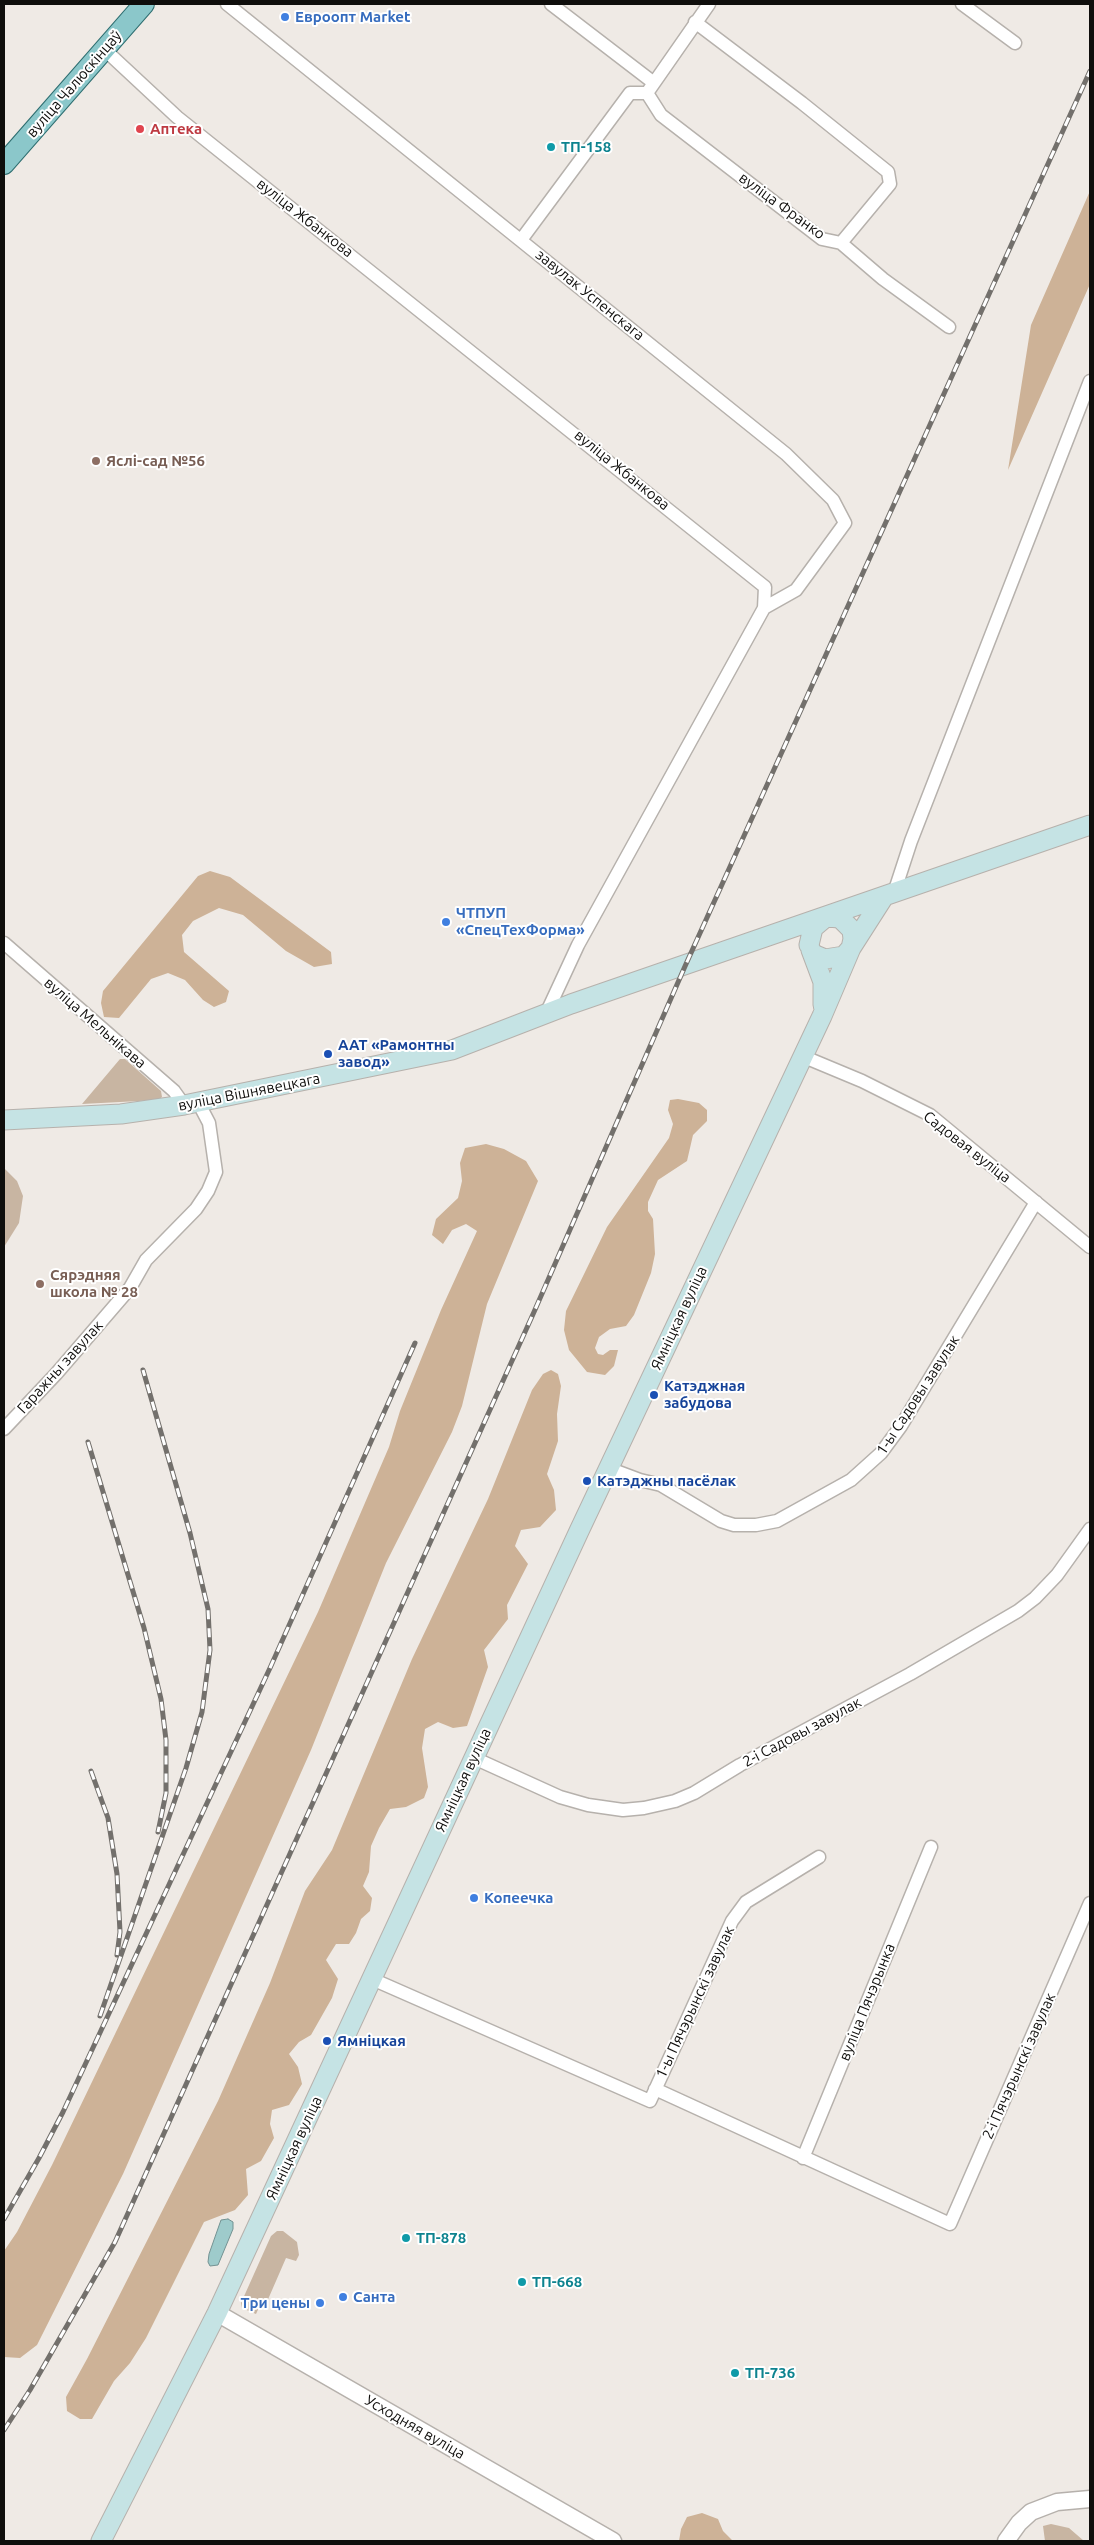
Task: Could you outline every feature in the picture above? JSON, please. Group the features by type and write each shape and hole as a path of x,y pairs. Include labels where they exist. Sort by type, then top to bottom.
{"main road":[{"name":"вуліца Чалюскінцаў","path":"4,164 144,4"},
{"name":"вуліца Вішнявецкага","path":"4,1120 121,1114 191,1104 452,1050 546,1014 1090,825"},
{"name":"Ямніцкая вуліца","path":"101,2541 217,2313 608,1468 822,1016 851,948 888,896"},
{"path":"774,935 794,939 811,950 825,959 835,959 844,956 851,948 853,935 850,926 840,918 826,917 813,928 811,950 824,987 822,1016"}],"street":[{"name":"завулак Успенскага","path":"227,4 786,454 833,500 845,523 796,590 764,608"},
{"name":"вуліца Франко","path":"551,4 650,88 662,115 822,239 841,243 883,279 949,327"},
{"path":"521,240 630,93 650,88 709,4"},
{"path":"962,4 1015,43"},
{"path":"695,22 802,103 888,172 890,184 841,243"},
{"name":"вуліца Жбанкова","path":"104,49 177,117 765,587 764,608"},
{"path":"888,896 1090,381"},
{"path":"546,1014 578,945 764,608"},
{"name":"вуліца Мельнікава","path":"4,943 191,1104"},
{"name":"Садовая вуліца","path":"802,1056 862,1081 930,1115 1090,1247"},
{"name":"Гаражны завулак","path":"4,1429 56,1374 130,1288 146,1260 196,1209 208,1191 216,1172 209,1124 191,1104"},
{"name":"1-ы Садовы завулак","path":"608,1468 640,1480 661,1485 721,1521 734,1525 756,1525 777,1521 845,1484 874,1462 901,1426 1036,1202"},
{"name":"2-і Садовы завулак","path":"474,1758 560,1797 588,1805 633,1809 679,1799 910,1674 1018,1611 1035,1598 1057,1576 1090,1529"},
{"name":"вуліца Пячэрынка","path":"803,2158 931,1847"},
{"name":"1-ы Пячэрынскі завулак","path":"653,2095 732,1921 746,1902 820,1857"},
{"name":"2-і Пячэрынскі завулак","path":"803,2158 950,2224 1089,1906"},
{"path":"372,1979 803,2158"},
{"name":"Усходняя вуліца","path":"217,2313 613,2541"},
{"path":"1006,2541 1019,2523 1032,2512 1057,2502 1090,2499"}],"shaded area":[{"path":"1090,191 1090,284 1008,470 1031,325"},
{"path":"210,871 230,877 331,952 332,964 314,967 286,951 243,915 219,908 193,921 182,935 184,952 229,991 226,1002 214,1007 203,1000 185,980 168,973 151,979 119,1018 104,1017 101,1003 103,991 198,876"},
{"path":"120,1059 125,1059 161,1091 162,1097 158,1100 82,1104"},
{"path":"678,1099 699,1103 707,1110 707,1121 693,1135 687,1161 658,1180 648,1202 648,1211 653,1219 655,1254 651,1273 634,1315 626,1326 610,1329 599,1337 595,1348 598,1354 603,1355 610,1350 618,1350 614,1366 605,1375 587,1372 569,1350 564,1330 566,1311 607,1227 669,1138 673,1124 668,1110 670,1100"},
{"path":"486,1144 504,1149 526,1161 538,1181 487,1304 462,1406 452,1432 386,1563 311,1750 123,2174 37,2345 20,2358 4,2357 4,2251 17,2232 52,2165 318,1612 389,1447 400,1411 441,1310 477,1231 466,1224 452,1230 443,1244 432,1235 436,1219 458,1198 462,1181 460,1163 465,1148"},
{"path":"4,1168 17,1181 23,1196 19,1223 4,1247"},
{"path":"551,1370 558,1374 561,1386 557,1414 558,1441 547,1474 554,1490 556,1510 540,1527 521,1530 515,1546 528,1564 507,1605 508,1619 484,1650 488,1667 467,1726 453,1728 438,1722 425,1729 422,1748 428,1787 424,1798 406,1807 390,1809 371,1846 369,1872 363,1886 372,1898 370,1911 361,1919 356,1933 349,1944 336,1944 326,1960 338,1979 332,1998 311,2035 299,2042 289,2054 298,2067 302,2084 289,2105 272,2110 270,2124 274,2138 261,2161 246,2169 248,2195 235,2210 204,2222 146,2338 130,2363 114,2381 92,2419 80,2419 67,2411 66,2397 218,2101 270,1983 305,1891 332,1850 412,1659 488,1499 532,1390 543,1374"},
{"path":"277,2231 283,2231 297,2242 299,2255 296,2261 286,2258 266,2304 261,2303 256,2314 242,2308 241,2303 271,2236"},
{"path":"702,2513 718,2519 723,2531 733,2541 679,2541 681,2529 687,2517"},
{"path":"1051,2524 1069,2528 1084,2541 1045,2541 1043,2526"}],"water":[{"path":"228,2219 233,2222 233,2229 218,2265 210,2266 208,2262 209,2254 221,2220"}],"railway":[{"path":"4,2430 30,2390 115,2242 534,1312 686,964 1090,71"},
{"path":"4,2219 63,2112 270,1668 415,1343"},
{"path":"100,2016 186,1768 202,1712 210,1650 208,1609 190,1533 143,1370"},
{"path":"88,1442 144,1628 161,1699 166,1740 166,1793 158,1832"},
{"path":"91,1771 108,1818 117,1874 120,1932 117,1955"}],"place":[{"name":"Евроопт Market","path":"285,17"},
{"name":"Аптека","path":"140,129"},
{"name":"ТП-158","path":"551,147"},
{"name":"Яслі-сад №56","path":"96,461"},
{"name":"ЧТПУП «СпецТехФорма»","path":"446,922"},
{"name":"ААТ «Рамонтны завод»","path":"328,1054"},
{"name":"Сярэдняя школа № 28","path":"40,1284"},
{"name":"Катэджная забудова","path":"654,1395"},
{"name":"Катэджны пасёлак","path":"587,1481"},
{"name":"Копеечка","path":"474,1898"},
{"name":"Ямніцкая","path":"327,2041"},
{"name":"ТП-878","path":"406,2238"},
{"name":"ТП-668","path":"522,2282"},
{"name":"Санта","path":"343,2297"},
{"name":"Три цены","path":"320,2303"},
{"name":"ТП-736","path":"735,2373"}]}
